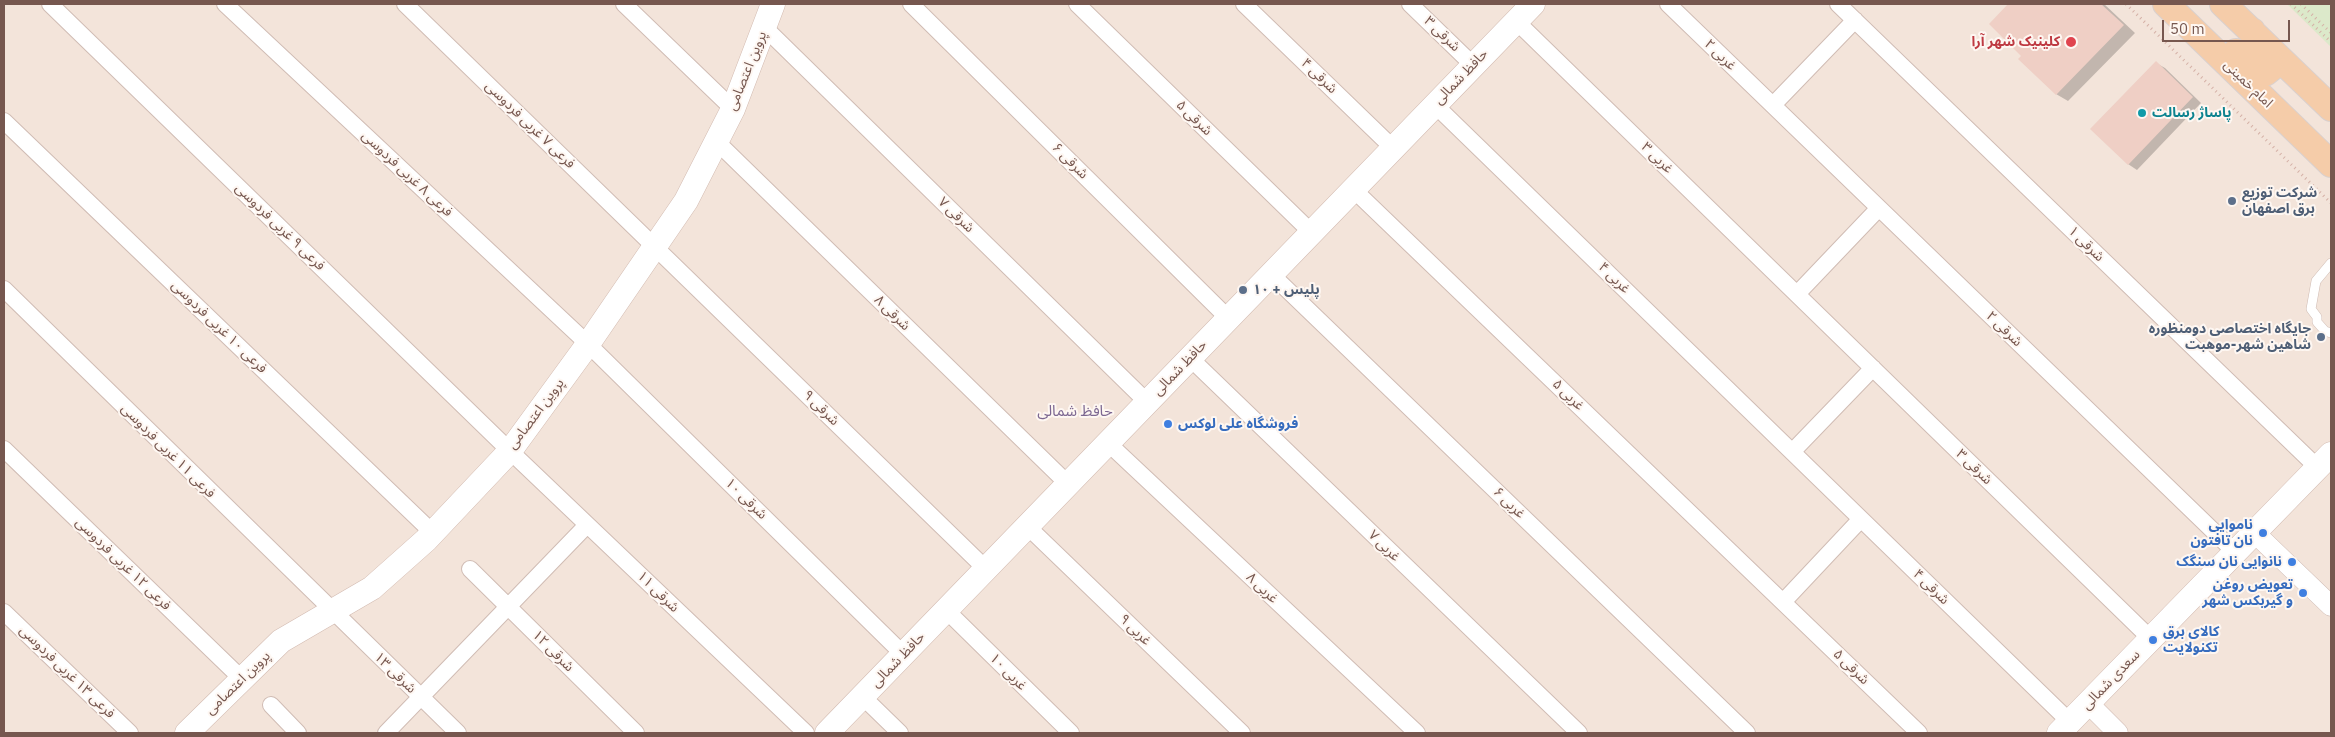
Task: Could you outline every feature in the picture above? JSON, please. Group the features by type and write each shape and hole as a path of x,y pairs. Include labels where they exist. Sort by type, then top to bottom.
{"main road":[{"name":"پروین اعتصامی","path":"187,733 281,641 372,588 433,533 510,451 588,344 686,202 732,109 773,4"},
{"name":"حافظ شمالی","path":"827,733 1533,4"},
{"path":"2166,4 2203,20 2257,72 2265,73 2275,65 2274,59 2255,40 2252,32"},
{"name":"امام خمینی","path":"2166,4 2331,164"},
{"path":"2224,4 2331,108"},
{"path":"2292,126 2288,113 2270,94 2268,88 2278,80 2287,80 2331,125"},
{"name":"سعدی شمالی","path":"2064,728 2324,461"}],"street":[{"name":"فرعی ۹ غربی فردوسی","path":"50,4 510,451"},
{"name":"فرعی ۸ غربی فردوسی","path":"225,4 588,344"},
{"name":"فرعی ۷ غربی فردوسی","path":"404,4 656,247"},
{"path":"624,4 732,109"},
{"name":"۶ شرقی","path":"911,4 1228,318"},
{"name":"۵ شرقی","path":"1077,4 1312,232"},
{"name":"۴ شرقی","path":"1244,4 1393,148"},
{"name":"۳ شرقی","path":"1410,4 1473,65"},
{"name":"۲ غربی","path":"1668,4 1773,105"},
{"name":"۱ شرقی","path":"1838,4 2324,461"},
{"path":"1773,105 1855,20"},
{"name":"۳ غربی","path":"1516,21 1797,294"},
{"name":"۷ شرقی","path":"764,27 1147,402"},
{"name":"۴ غربی","path":"1435,105 1792,452"},
{"name":"۲ شرقی","path":"1773,105 2235,552"},
{"name":"فرعی ۱۰ غربی فردوسی","path":"4,121 433,533"},
{"name":"۸ شرقی","path":"716,141 1068,484"},
{"name":"۵ غربی","path":"1353,189 1782,602"},
{"path":"1797,294 1879,208"},
{"name":"شرقی ۹","path":"656,247 986,569"},
{"name":"۶ غربی","path":"1271,274 1747,733"},
{"name":"فرعی ۱۱ غربی فردوسی","path":"4,289 331,612"},
{"name":"۳ شرقی","path":"1797,294 2151,639"},
{"name":"شرقی ۱۰","path":"588,344 904,654"},
{"name":"۷ غربی","path":"1190,358 1579,733"},
{"path":"1792,452 1873,368"},
{"name":"۸ غربی","path":"1108,443 1417,733"},
{"name":"فرعی ۱۲ غربی فردوسی","path":"4,449 242,679"},
{"name":"۱۱ شرقی","path":"510,451 806,733"},
{"name":"۴ شرقی","path":"1792,452 1861,519 2064,728"},
{"path":"1782,602 1861,519"},
{"path":"386,733 509,608 587,525"},
{"name":"۹ غربی","path":"1027,526 1242,733"},
{"path":"2255,532 2331,606"},
{"name":"۱۲ شرقی","path":"470,569 636,733"},
{"name":"۵ شرقی","path":"1782,602 1919,733"},
{"name":"۱۰ غربی","path":"946,610 1071,733"},
{"name":"فرعی ۱۳ غربی فردوسی","path":"4,612 130,733"},
{"name":"۱۳ شرقی","path":"331,612 458,733"},
{"path":"863,697 900,733"},
{"path":"2088,703 2118,733"},
{"path":"270,705 298,733"}],"lane":[{"path":"2331,263 2316,281 2311,309 2317,317 2317,322 2325,331 2331,333"}],"path":[{"path":"2126,4 2331,203"},
{"path":"2291,4 2331,42"},
{"path":"2301,4 2331,33"}],"shaded area":[{"path":"4,4 2331,4 2331,733 4,733"}],"green space":[{"path":"2287,4 2331,4 2331,47"}],"building":[{"name":"کلینیک شهر آرا","path":"2008,4 2101,4 2124,25 2056,95 2018,59 2021,56 1989,24"},
{"name":"پاساژ رسالت","path":"2156,61 2193,97 2128,165 2090,129"}],"place":[{"name":"کلینیک شهر آرا","path":"2071,42"},
{"name":"پاساژ رسالت","path":"2142,113"},
{"name":"شرکت توزیع برق اصفهان","path":"2232,201"},
{"name":"پلیس + ۱۰","path":"1243,290"},
{"name":"جایگاه اختصاصی دومنظوره شاهین شهر-موهبت","path":"2321,337"},
{"name":"فروشگاه علی لوکس","path":"1168,424"},
{"name":"ناموایی نان تافتون","path":"2263,533"},
{"name":"نانوایی نان سنگک","path":"2292,562"},
{"name":"تعویض روغن و گیربکس شهر","path":"2303,593"},
{"name":"کالای برق تکنولایت","path":"2153,640"}],"district":[{"name":"حافظ شمالی","path":"1075,412"}]}
